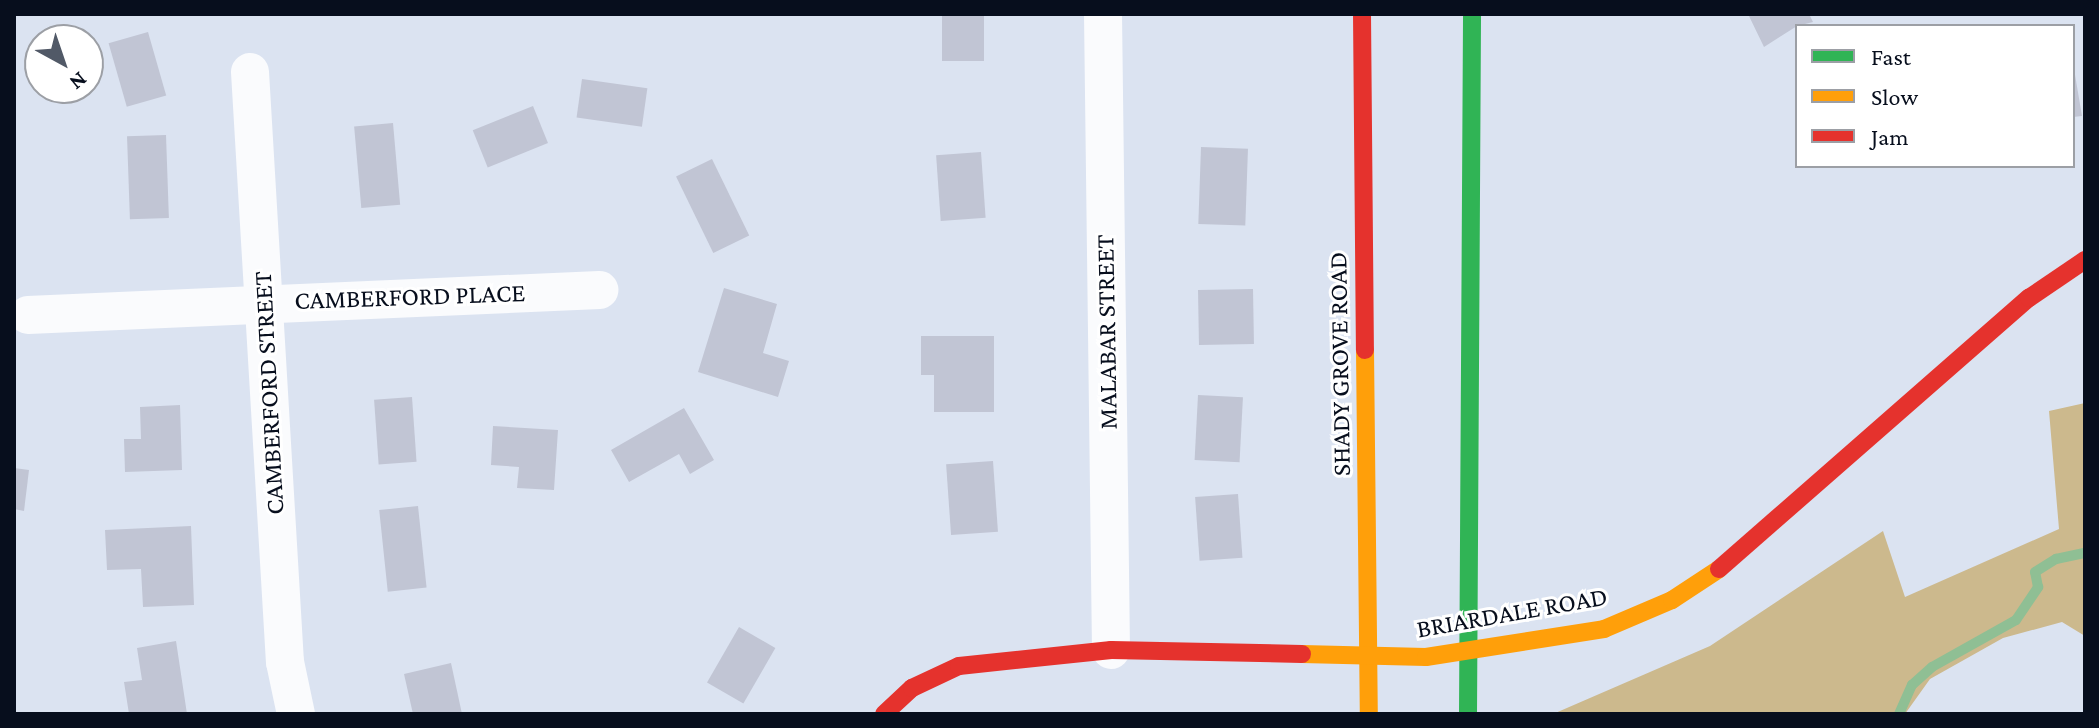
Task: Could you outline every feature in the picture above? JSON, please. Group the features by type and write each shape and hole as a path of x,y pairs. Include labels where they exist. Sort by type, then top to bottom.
{"main road":[{"name":"SHADY GROVE ROAD","path":"1362,14 1369,714"},
{"path":"1468,714 1472,14"},
{"name":"BRIARDALE ROAD","path":"884,714 912,688 959,666 1111,650 1370,655 1467,652 1604,629 1672,600 1734,559 2029,298 2085,260"}],"street":[{"name":"MALABAR STREET","path":"1103,14 1111,650"},
{"name":"CAMBERFORD STREET","path":"250,72 285,662 296,714"},
{"name":"CAMBERFORD PLACE","path":"28,315 599,290"}],"shaded area":[{"path":"2085,403 2085,636 2062,622 2003,638 1930,679 1905,714 1553,714 1710,646 1883,531 1905,597 2059,529 2049,411"}],"building":[{"path":"942,14 984,14 984,61 942,61"},
{"path":"1748,14 1809,14 1813,22 1795,24 1795,27 1764,47"},
{"path":"148,32 166,95 127,107 109,43"},
{"path":"2075,75 2082,116 2075,117"},
{"path":"582,79 647,88 642,127 577,118"},
{"path":"533,106 548,143 488,167 473,130"},
{"path":"393,123 400,205 361,208 354,126"},
{"path":"166,135 169,218 130,219 127,136"},
{"path":"1201,147 1248,149 1245,226 1198,224"},
{"path":"981,152 986,218 941,221 936,155"},
{"path":"712,159 749,235 713,253 676,177"},
{"path":"724,288 777,304 763,353 789,361 778,397 698,372"},
{"path":"1253,289 1254,344 1199,345 1198,290"},
{"path":"921,336 994,336 994,412 934,412 934,375 921,375"},
{"path":"1198,395 1243,397 1240,462 1195,460"},
{"path":"412,397 417,462 379,464 374,400"},
{"path":"180,405 182,470 125,472 124,439 141,439 140,407"},
{"path":"684,408 714,460 690,474 679,454 629,482 611,450"},
{"path":"493,426 558,430 554,490 517,488 519,467 491,465"},
{"path":"993,461 998,532 951,535 946,464"},
{"path":"14,468 29,470 24,511 14,509"},
{"path":"1238,494 1242,558 1200,561 1195,497"},
{"path":"418,506 427,588 388,592 379,510"},
{"path":"191,526 194,605 143,607 141,569 107,570 105,530"},
{"path":"739,627 775,648 743,703 707,682"},
{"path":"176,641 187,714 129,714 124,682 142,680 137,648"},
{"path":"451,663 462,714 413,714 404,674"}],"waterway":[{"path":"1899,714 1912,685 1932,667 2016,620 2038,587 2035,572 2056,559 2085,553"}],"traffic: fast":[{"path":"1468,714 1472,14"}],"traffic: slow":[{"path":"1365,350 1369,714"},
{"path":"1302,654 1426,657 1604,629 1672,600 1719,569"}],"traffic: jam":[{"path":"1362,14 1365,350"},
{"path":"1719,569 2029,298 2085,260"},
{"path":"884,714 912,688 959,666 1111,650 1302,654"}]}
